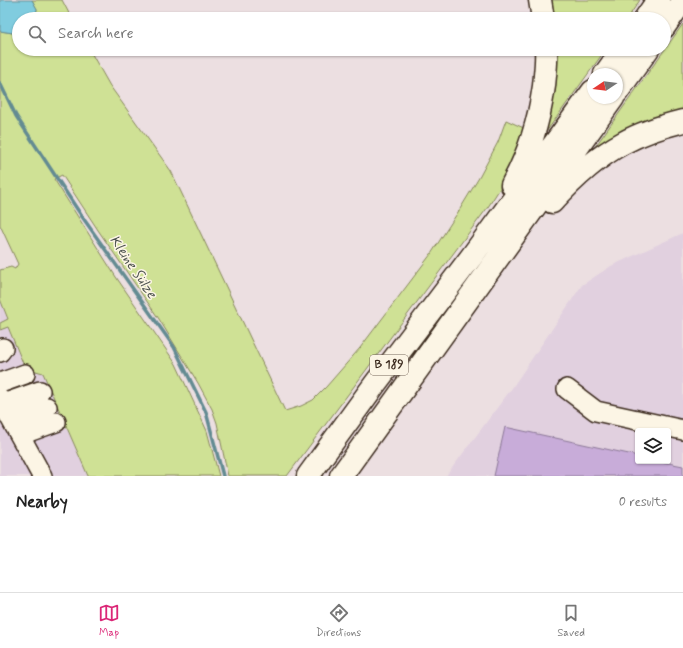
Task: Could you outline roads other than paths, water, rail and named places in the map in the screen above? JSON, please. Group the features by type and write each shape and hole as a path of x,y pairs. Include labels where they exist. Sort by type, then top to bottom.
{"highway":[{"path":"540,0 542,12"},
{"path":"649,12 658,0"},
{"path":"671,17 683,0"},
{"path":"472,256 516,177 528,149 538,118 546,56"},
{"path":"609,68 618,56"},
{"path":"623,84 643,56"},
{"name":"B 189","path":"308,476 587,99"},
{"name":"B 189","path":"341,476 609,104"},
{"path":"497,259 567,185 600,158 623,143 636,137 683,121"}],"lane":[{"path":"0,383 25,374"},
{"path":"567,389 596,411 683,430"},
{"path":"2,402 47,407 16,428"},
{"path":"2,402 42,476"}],"water":[{"path":"0,0 32,0 37,9 36,12 12,12 12,33 0,31"}],"waterway":[{"name":"Kleine Sülze","path":"0,83 16,116 83,218 174,347 206,412 223,476"}]}
